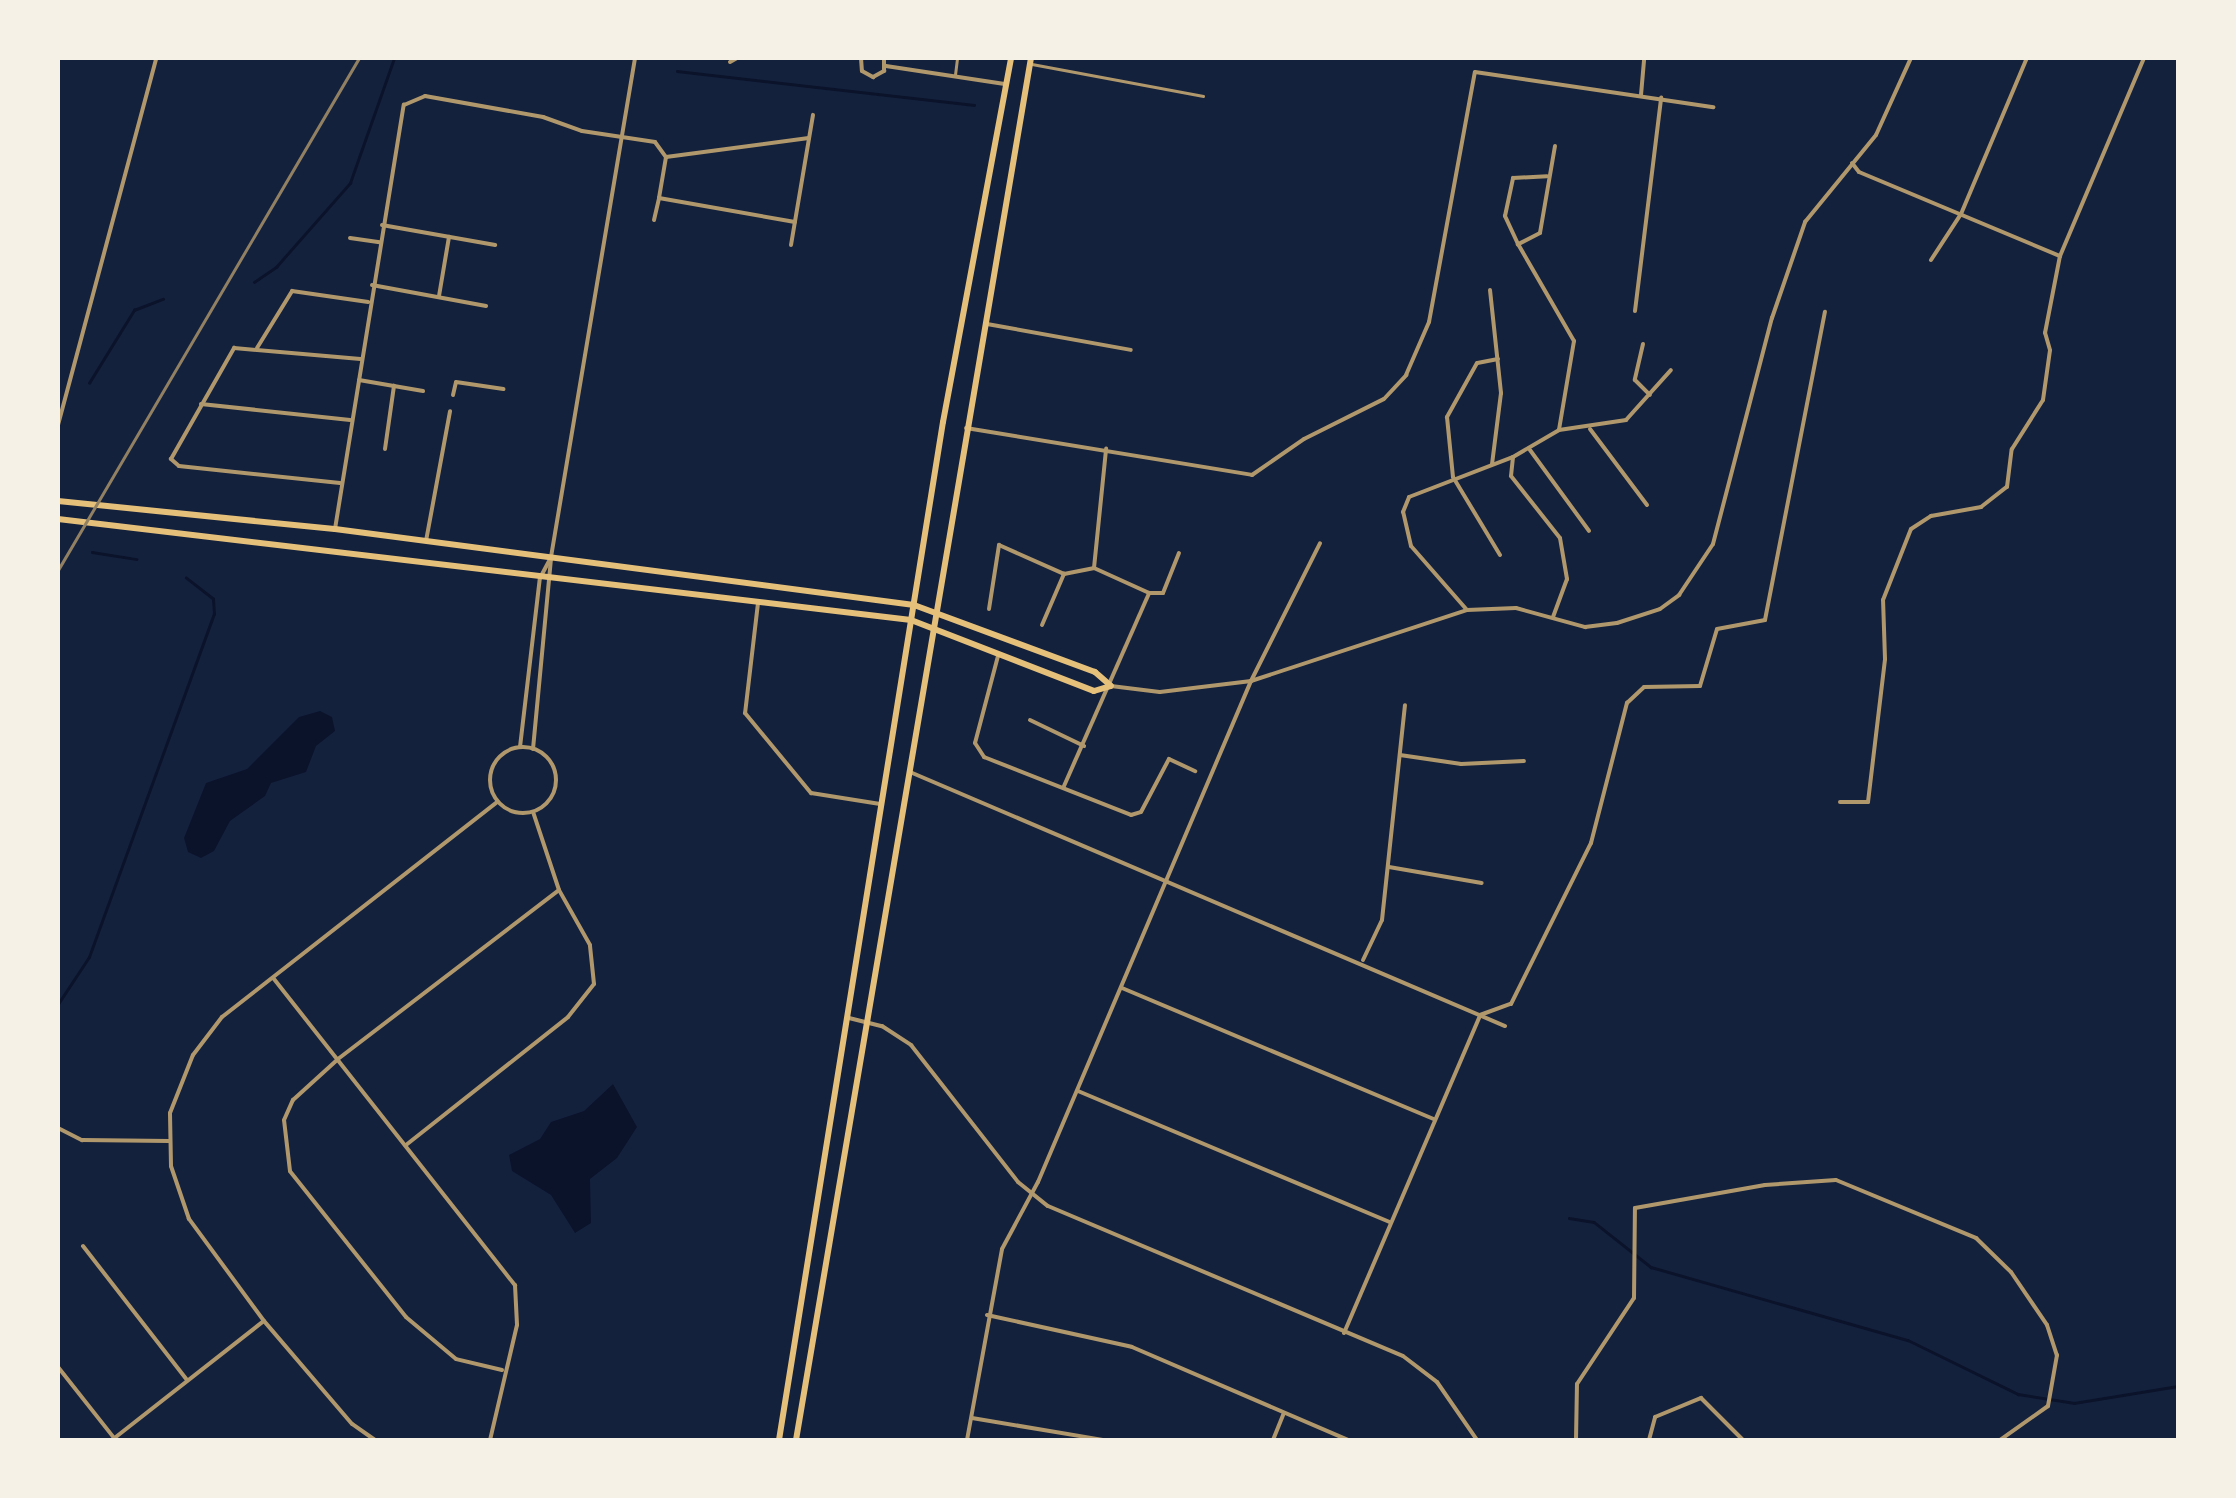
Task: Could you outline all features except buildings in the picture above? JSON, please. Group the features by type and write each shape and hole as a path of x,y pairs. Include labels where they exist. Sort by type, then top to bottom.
{"main road":[{"path":"779,1440 844,1017 1011,58"},
{"path":"796,1440 864,1021 940,611 966,428 1031,61"},
{"path":"58,501 335,529 914,605 940,611 1095,672 1112,686"},
{"path":"58,519 911,620 1094,692 1112,686"}],"street":[{"path":"58,425 156,58"},
{"path":"533,749 553,579 551,557 635,58"},
{"path":"730,62 737,58"},
{"path":"861,58 868,76 886,66 1006,84"},
{"path":"884,58 886,66"},
{"path":"1641,95 1644,58"},
{"path":"1112,686 1160,692 1251,681 1467,610 1516,608 1586,627 1639,619 1679,595 1709,556 1793,250 1815,206 1885,120 1911,58"},
{"path":"1931,260 1960,214 2027,58"},
{"path":"1840,802 1868,802 1885,659 1883,600 1910,530 1931,516 1998,500 2007,486 2012,449 2043,400 2050,350 2044,333 2060,256 2144,58"},
{"path":"966,428 1106,447 1252,475 1304,439 1384,399 1406,375 1429,322 1475,72 1713,107"},
{"path":"335,529 397,118 418,97 655,142 666,157 654,220"},
{"path":"1635,311 1661,98"},
{"path":"791,245 813,115"},
{"path":"666,157 809,138"},
{"path":"1518,244 1540,233 1547,176 1556,146"},
{"path":"1852,162 1860,172 2060,256"},
{"path":"1547,176 1513,178 1505,216 1574,341 1559,430"},
{"path":"659,198 795,222"},
{"path":"382,224 495,245"},
{"path":"438,298 448,237"},
{"path":"350,238 380,242"},
{"path":"372,285 486,306"},
{"path":"1490,290 1501,394 1492,464"},
{"path":"257,348 292,291 368,302"},
{"path":"1344,1333 1480,1015 1510,1004 1591,843 1626,703 1644,687 1700,686 1717,629 1764,620 1825,312"},
{"path":"987,324 1131,350"},
{"path":"1643,344 1635,380 1650,395"},
{"path":"342,484 172,462 231,350 257,348 361,359"},
{"path":"1498,358 1477,363 1447,417 1453,476 1500,555"},
{"path":"1467,610 1404,532 1409,497 1453,476 1530,449 1559,430 1590,429 1626,420 1671,370"},
{"path":"358,380 422,391"},
{"path":"453,395 456,382 502,389"},
{"path":"384,448 394,386"},
{"path":"201,404 352,420"},
{"path":"426,541 450,411"},
{"path":"1590,429 1647,505"},
{"path":"1094,568 1106,447"},
{"path":"1530,449 1590,530"},
{"path":"1512,457 1511,476 1560,538 1567,580 1553,618"},
{"path":"968,1440 1002,1249 1078,1091 1251,681 1320,543"},
{"path":"989,609 999,545 1064,574 1094,568 1149,593 1163,593 1179,553"},
{"path":"520,748 540,578 551,557"},
{"path":"1042,625 1064,574"},
{"path":"1064,786 1112,686 1149,593"},
{"path":"758,603 746,713 810,793 880,804"},
{"path":"998,656 976,750 1131,815 1141,812 1168,759 1195,771"},
{"path":"1362,961 1382,920 1406,705"},
{"path":"1030,720 1084,746"},
{"path":"520,748 533,749 549,760 556,779 549,800 533,812 513,812 497,802 492,768 500,756 520,748"},
{"path":"1400,756 1462,764 1524,761"},
{"path":"910,772 1362,961 1505,1026"},
{"path":"374,1440 352,1424 264,1321 189,1218 169,1141 177,1088 204,1039 274,978 497,802"},
{"path":"406,1145 587,999 596,966 560,890 533,812"},
{"path":"1389,867 1482,883"},
{"path":"502,1370 456,1359 428,1342 290,1171 284,1120 293,1100 338,1059 560,890"},
{"path":"274,978 515,1285 517,1324 502,1370 490,1440"},
{"path":"1122,988 1434,1119"},
{"path":"844,1017 864,1021 911,1044 1032,1192 1072,1218 1403,1356 1437,1382 1478,1440"},
{"path":"1078,1091 1390,1222"},
{"path":"58,1128 82,1140 169,1141"},
{"path":"1576,1440 1577,1384 1634,1298 1635,1208 1765,1184 1836,1180 1976,1238 2011,1272 2047,1325 2057,1355 2048,1406 2000,1440"},
{"path":"83,1246 187,1380"},
{"path":"988,1314 1132,1347 1348,1440"},
{"path":"58,1367 113,1439 264,1321"},
{"path":"1649,1440 1655,1417 1701,1398 1742,1440"},
{"path":"1273,1440 1284,1414"},
{"path":"972,1418 1104,1440"},
{"path":"1071,1440 1072,1433"}],"lane":[{"path":"954,76 957,58"},
{"path":"1031,61 1203,96"},
{"path":"1195,771 1209,777"}],"water":[{"path":"320,711 332,717 335,731 316,746 306,772 271,783 265,796 230,821 214,851 201,858 188,852 184,838 206,783 247,769 299,717"},
{"path":"613,1084 637,1127 617,1158 590,1179 591,1223 575,1233 551,1195 512,1171 509,1155 540,1139 551,1122 584,1111"}],"waterway":[{"path":"254,282 276,267 350,183 394,58"},
{"path":"677,71 974,105"},
{"path":"89,383 134,310 163,299"},
{"path":"92,552 136,559"},
{"path":"58,1004 89,957 214,614 213,599 186,578"},
{"path":"1569,1218 1594,1222 1651,1267 1908,1340 2018,1394 2074,1403 2178,1386"}],"railway":[{"path":"58,570 359,58"}]}
